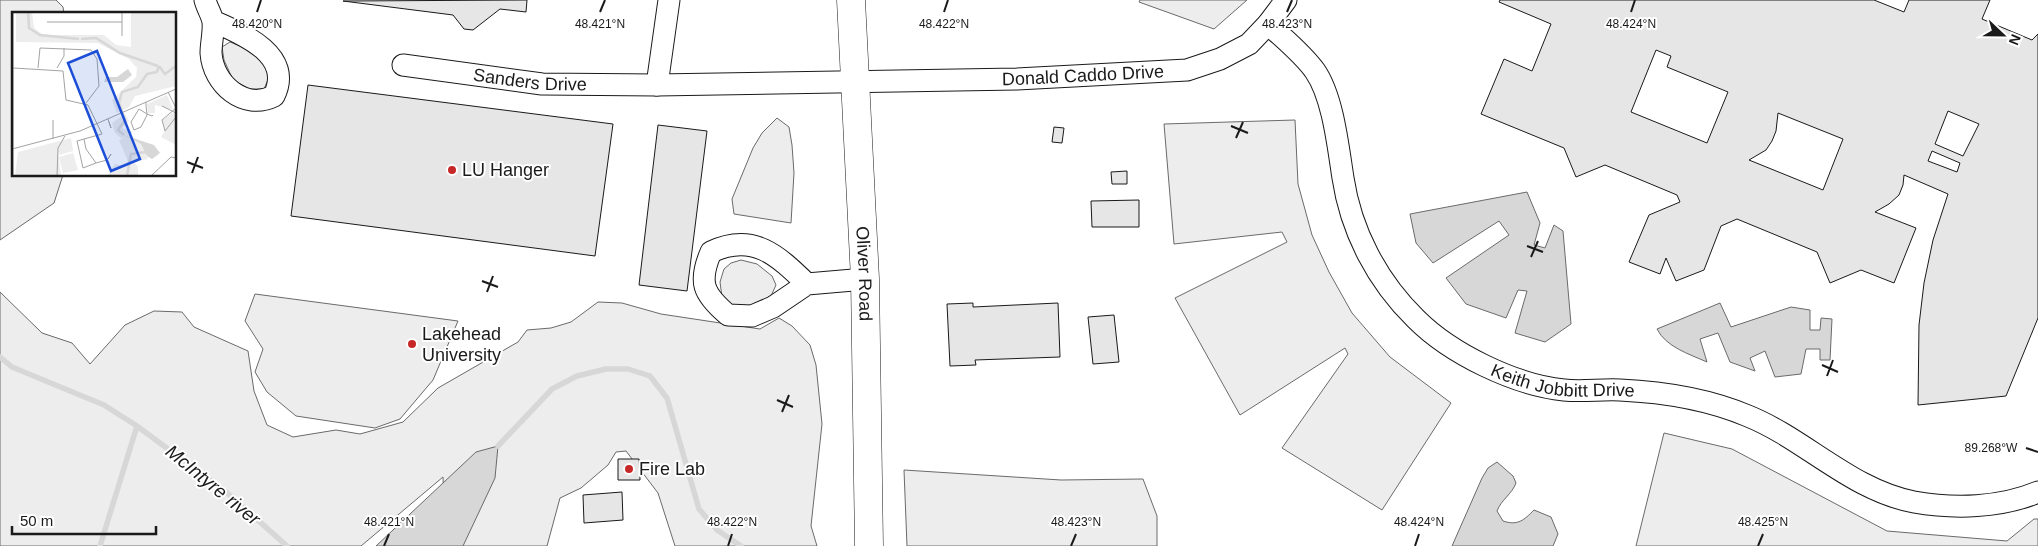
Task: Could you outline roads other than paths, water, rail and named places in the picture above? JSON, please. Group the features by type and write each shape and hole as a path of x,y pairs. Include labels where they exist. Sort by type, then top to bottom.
{"main road":[{"name":"Oliver Road","path":"851,0 865,279 869,546"}],"street":[{"path":"205,0 213,21"},
{"path":"657,84 669,0"},
{"name":"Donald Caddo Drive","path":"854,81 1017,79 1188,70 1220,59 1249,44 1268,24 1286,0"},
{"name":"Keith Jobbitt Drive","path":"1268,24 1316,72 1332,112 1348,203 1366,251 1382,279 1416,319 1450,347 1484,364 1528,382 1564,390 1620,390 1665,393 1708,402 1749,416 1843,472 1879,490 1915,502 1960,505 1997,504 2038,492"},
{"name":"Sanders Drive","path":"403,65 542,84 807,84 854,81"},
{"path":"807,284 785,263 765,250 746,244 726,245 711,252 703,270 704,289 728,315 752,316 773,307 807,284 865,279"}],"waterway":[{"name":"McIntyre river","path":"0,357 12,367 104,405 137,426 100,546"},
{"name":"McIntyre river","path":"498,446 552,389 577,376 606,369 628,369 650,376 667,398 699,509 717,530 741,546"},
{"name":"McIntyre river","path":"137,426 226,492 287,546"}],"place":[{"name":"LU Hanger","path":"452,170"},
{"name":"Lakehead University","path":"412,344"},
{"name":"Fire Lab","path":"629,469"}]}
